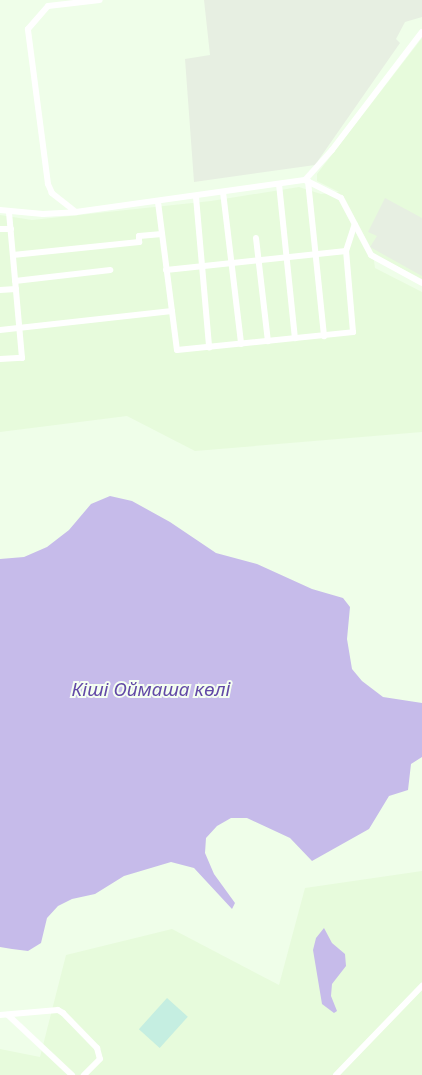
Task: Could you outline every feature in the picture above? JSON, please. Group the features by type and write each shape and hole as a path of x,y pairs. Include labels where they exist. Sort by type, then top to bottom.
{"street":[{"path":"76,212 52,192 48,184 28,29 48,6 100,0"},
{"path":"306,181 316,171 422,32"},
{"path":"306,181 324,336"},
{"path":"0,210 9,212 76,212 306,181 341,198 371,255 422,283"},
{"path":"279,184 295,338"},
{"path":"223,192 241,344"},
{"path":"196,197 209,347"},
{"path":"158,202 176,350 352,332 346,251 355,224"},
{"path":"0,359 22,358 9,212"},
{"path":"0,229 10,230"},
{"path":"13,255 139,242 139,236 162,234"},
{"path":"256,238 268,341"},
{"path":"166,270 346,251"},
{"path":"15,281 110,270"},
{"path":"0,290 16,289"},
{"path":"0,330 172,311"},
{"path":"336,1075 422,986"},
{"path":"0,1015 58,1010 97,1048 100,1059 84,1075"},
{"path":"8,1015 72,1075"}],"shaded area":[{"path":"204,0 422,0 422,17 405,22 396,39 400,43 315,165 194,182 185,59 210,55"},
{"path":"422,38 422,279 373,254 375,268 422,292 422,432 195,451 127,416 0,432 0,215 32,220 211,201 299,187 321,194 339,192 317,181 317,174"},
{"path":"385,198 422,218 422,276 370,247 377,236 368,232"},
{"path":"422,871 422,1075 0,1075 0,1049 40,1057 66,955 172,929 279,985 305,888"},
{"path":"167,998 188,1017 160,1048 139,1029"}],"water":[{"name":"Кіші Оймаша көлi","path":"110,496 132,501 170,522 216,553 257,564 312,589 343,598 350,607 347,639 352,669 362,681 383,697 422,703 422,757 411,764 408,790 389,796 369,829 312,861 290,838 247,818 231,818 217,826 206,838 205,853 214,874 235,903 232,909 194,868 171,862 124,876 95,894 72,899 58,906 47,918 41,943 28,951 0,947 0,559 24,557 47,547 69,530 91,504"},
{"path":"324,928 332,943 345,954 346,966 332,984 331,996 337,1011 334,1013 322,1004 313,950 316,938"}]}
